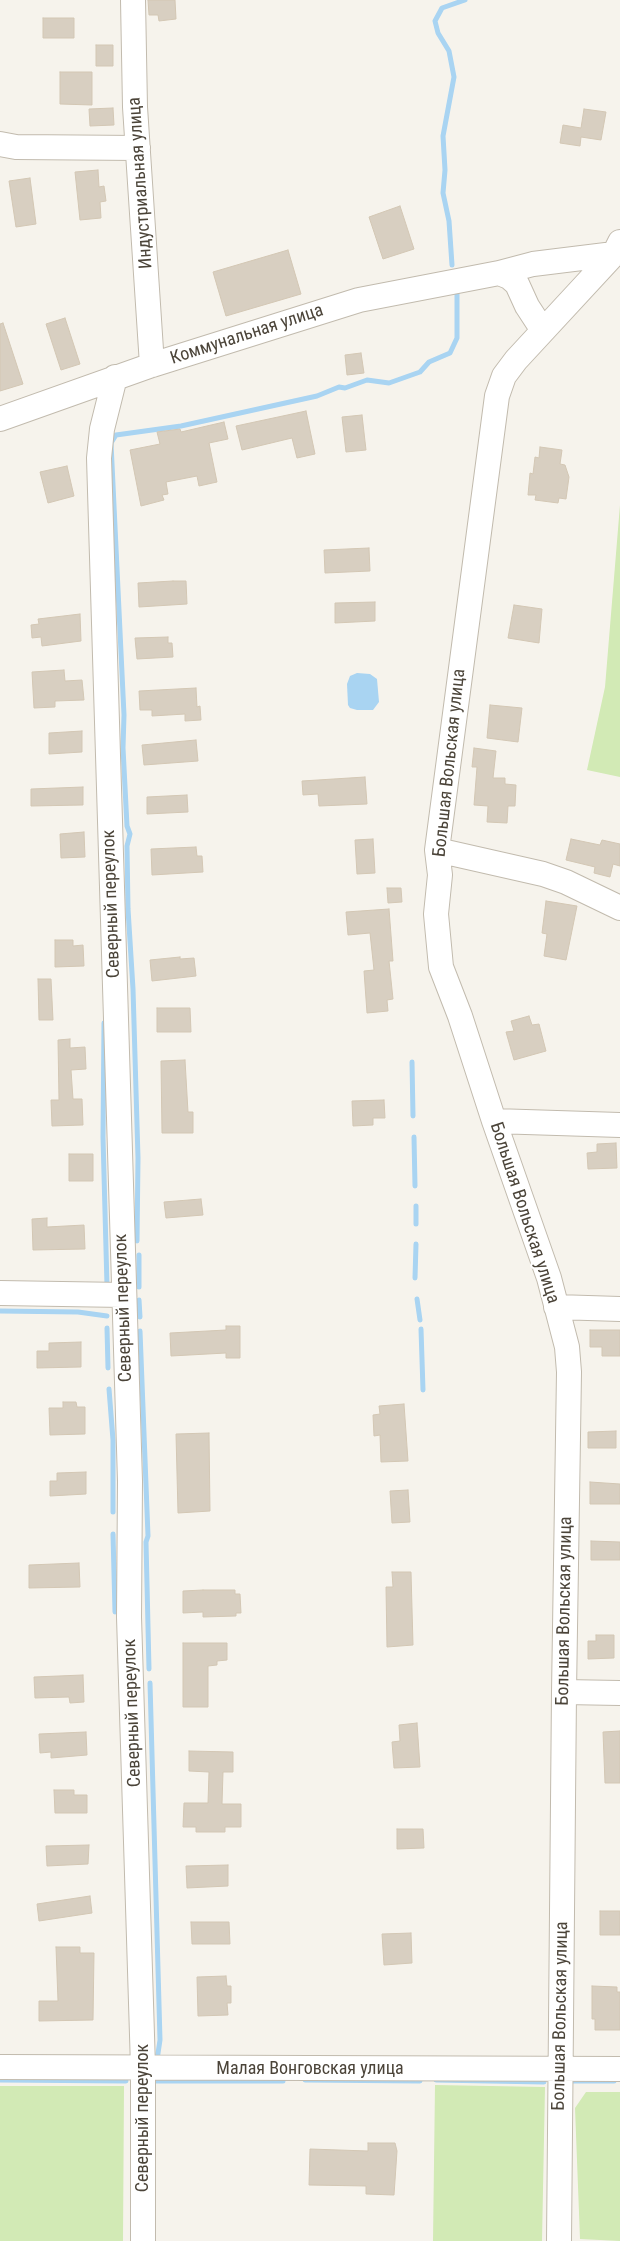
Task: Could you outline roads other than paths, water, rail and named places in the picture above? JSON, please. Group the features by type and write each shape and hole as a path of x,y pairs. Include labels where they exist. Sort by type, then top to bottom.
{"street":[{"name":"Индустриальная улица","path":"133,0 138,148 152,365"},
{"path":"0,144 16,148 138,148"},
{"name":"Коммунальная улица","path":"0,419 115,377 359,300 617,248"},
{"name":"Большая Вольская улица","path":"559,2241 569,1372 567,1347 549,1278 494,1121 460,1016 441,967 436,914 440,875 437,850 497,396 504,376 542,329 617,248"},
{"path":"499,273 510,277 517,284 526,306 542,329"},
{"name":"Северный переулок","path":"115,377 102,429 99,458 130,1481 129,1617 143,2067 143,2241"},
{"path":"437,850 543,874 566,882 620,908"},
{"path":"494,1121 620,1125"},
{"path":"0,1293 124,1295"},
{"path":"556,1307 620,1309"},
{"path":"564,1692 620,1693"},
{"name":"Малая Вонговская улица","path":"0,2067 620,2070"}],"water":[{"path":"357,673 370,674 377,679 379,702 373,710 357,710 350,708 348,705 347,684 350,676"}],"waterway":[{"path":"452,265 449,221 443,193 445,170 443,136 454,77 449,51 438,33 435,21 442,8 465,0"},
{"path":"137,1241 138,1158 133,989 128,909 127,846 130,834 127,826 123,748 124,715 111,443 116,435 181,426 317,396 339,387 345,388 367,380 389,383 420,372 429,362 450,353 457,338 457,293"},
{"path":"104,1023 103,1137 107,1286"},
{"path":"412,1062 413,1116"},
{"path":"414,1137 415,1186"},
{"path":"416,1206 416,1224"},
{"path":"415,1278 416,1244"},
{"path":"139,1255 139,1287"},
{"path":"417,1299 420,1320"},
{"path":"139,1300 140,1317"},
{"path":"0,1311 78,1312 107,1316"},
{"path":"107,1328 108,1368"},
{"path":"421,1329 423,1390"},
{"path":"140,1331 148,1536 146,1542 149,1669"},
{"path":"109,1389 113,1440 113,1512"},
{"path":"113,1534 115,1612"},
{"path":"150,1683 160,2040 157,2060"},
{"path":"0,2080 126,2081"},
{"path":"305,2080 420,2081"},
{"path":"436,2080 544,2082"},
{"path":"155,2081 283,2081"},
{"path":"568,2081 614,2081"}]}
